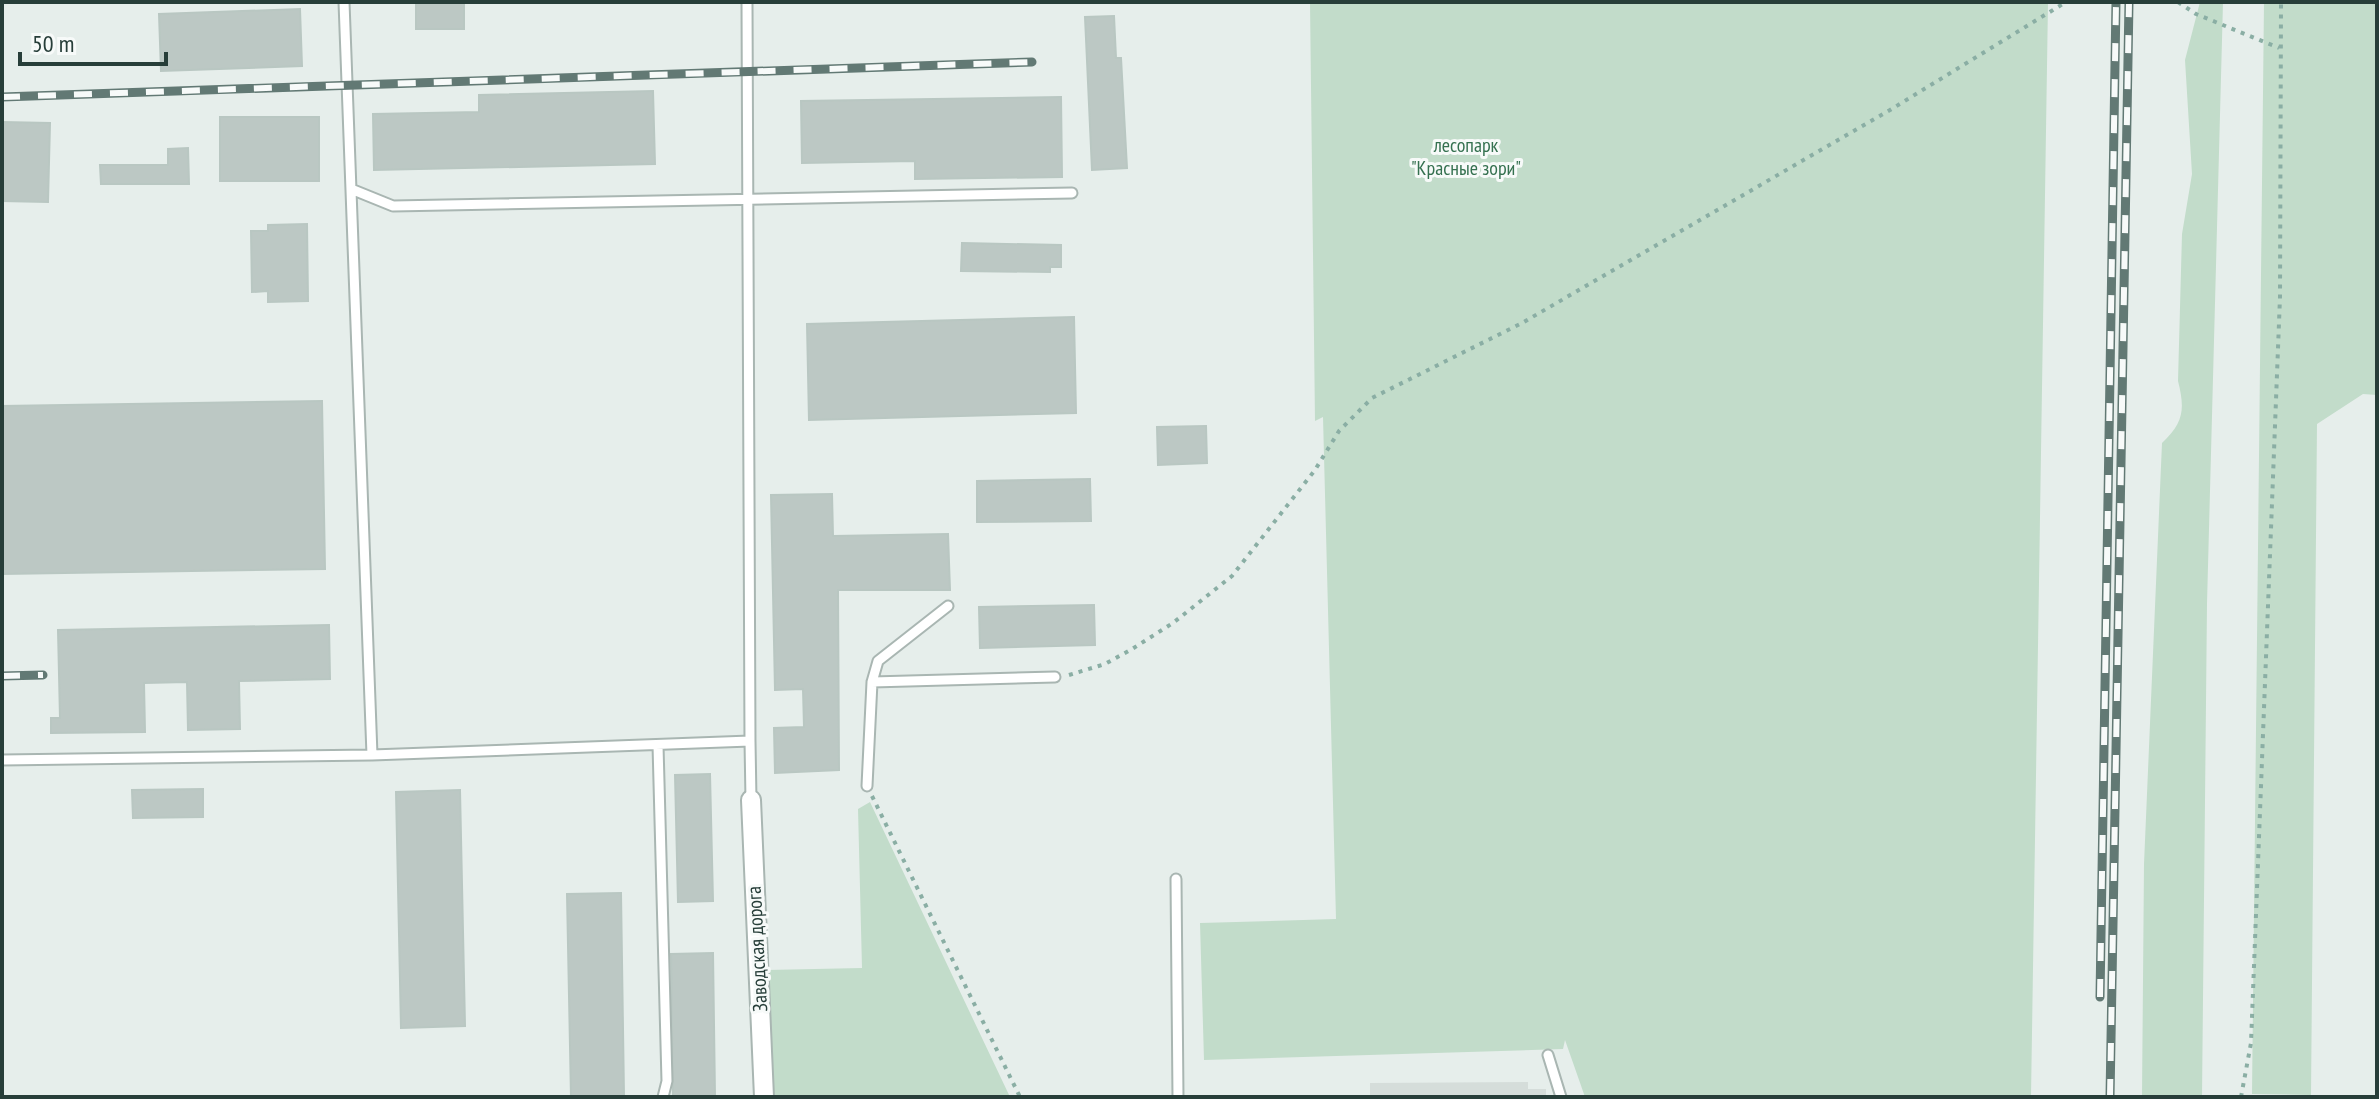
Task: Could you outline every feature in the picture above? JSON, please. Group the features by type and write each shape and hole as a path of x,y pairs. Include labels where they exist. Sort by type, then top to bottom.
{"street":[{"name":"Заводская дорога","path":"751,800 764,1097"}],"lane":[{"path":"344,2 372,755"},
{"path":"747,2 751,800"},
{"path":"351,189 393,206 1072,193"},
{"path":"867,786 872,682 878,661 948,606"},
{"path":"872,682 1055,677"},
{"path":"2,760 372,755 750,741"},
{"path":"658,745 667,1081 663,1097"},
{"path":"1176,879 1178,1097"},
{"path":"1548,1055 1561,1097"}],"path":[{"path":"1055,677 1085,671 1132,649 1173,623 1232,576 1315,470 1339,431 1372,398 1522,323 1890,110 2066,2"},
{"path":"2178,2 2196,14 2279,48"},
{"path":"2241,1097 2251,1043 2279,311 2281,2"},
{"path":"867,786 1020,1097"}],"shaded area":[{"path":"1528,1082 1528,1089 1546,1089 1546,1097 1370,1097 1370,1083"}],"green space":[{"name":"лесопарк \"Красные зори\"","path":"1310,2 2048,2 2031,1097 1585,1097 1565,1040 1563,1049 1204,1060 1200,923 1336,919 1323,417 1315,421"},
{"path":"2200,2 2223,2 2207,604 2202,1097 2142,1097 2144,864 2162,443 2179,422 2182,407 2178,381 2182,234 2192,174 2185,60"},
{"path":"2264,2 2377,2 2377,395 2363,394 2317,424 2311,1095 2252,1094"},
{"path":"870,802 1010,1097 771,1097 767,970 862,968 858,809"}],"building":[{"path":"416,2 464,2 464,29 416,29"},
{"path":"300,9 302,66 161,71 159,14"},
{"path":"1114,16 1116,58 1121,58 1127,168 1092,170 1085,17"},
{"path":"653,91 655,164 374,170 373,114 479,112 479,95"},
{"path":"1061,97 1062,177 915,179 915,161 802,163 801,101"},
{"path":"220,117 319,117 319,181 220,181"},
{"path":"2,122 50,123 48,202 2,201"},
{"path":"188,148 189,184 101,184 100,165 168,165 168,149"},
{"path":"307,224 308,301 268,302 268,291 252,292 251,231 268,231 268,225"},
{"path":"962,243 1061,245 1061,267 1050,267 1050,272 961,271"},
{"path":"1074,317 1076,413 809,420 807,324"},
{"path":"322,401 325,569 2,574 2,406"},
{"path":"1206,426 1207,463 1158,465 1157,427"},
{"path":"1090,479 1091,521 977,522 977,481"},
{"path":"832,494 833,536 948,534 950,590 838,590 839,770 775,773 774,728 804,727 803,689 775,690 771,495"},
{"path":"1094,605 1095,645 980,648 979,607"},
{"path":"329,625 330,679 239,681 240,729 188,730 187,682 144,683 145,732 51,733 51,718 60,718 58,630"},
{"path":"710,774 713,901 678,902 675,775"},
{"path":"203,789 203,817 133,818 132,790"},
{"path":"460,790 465,1026 401,1028 396,792"},
{"path":"621,893 624,1097 571,1097 567,894"},
{"path":"713,953 715,1097 673,1097 671,954"}],"railway":[{"path":"2100,997 2116,2"},
{"path":"2110,1097 2129,2"},
{"path":"2,97 1032,62"},
{"path":"2,676 43,675"}]}
